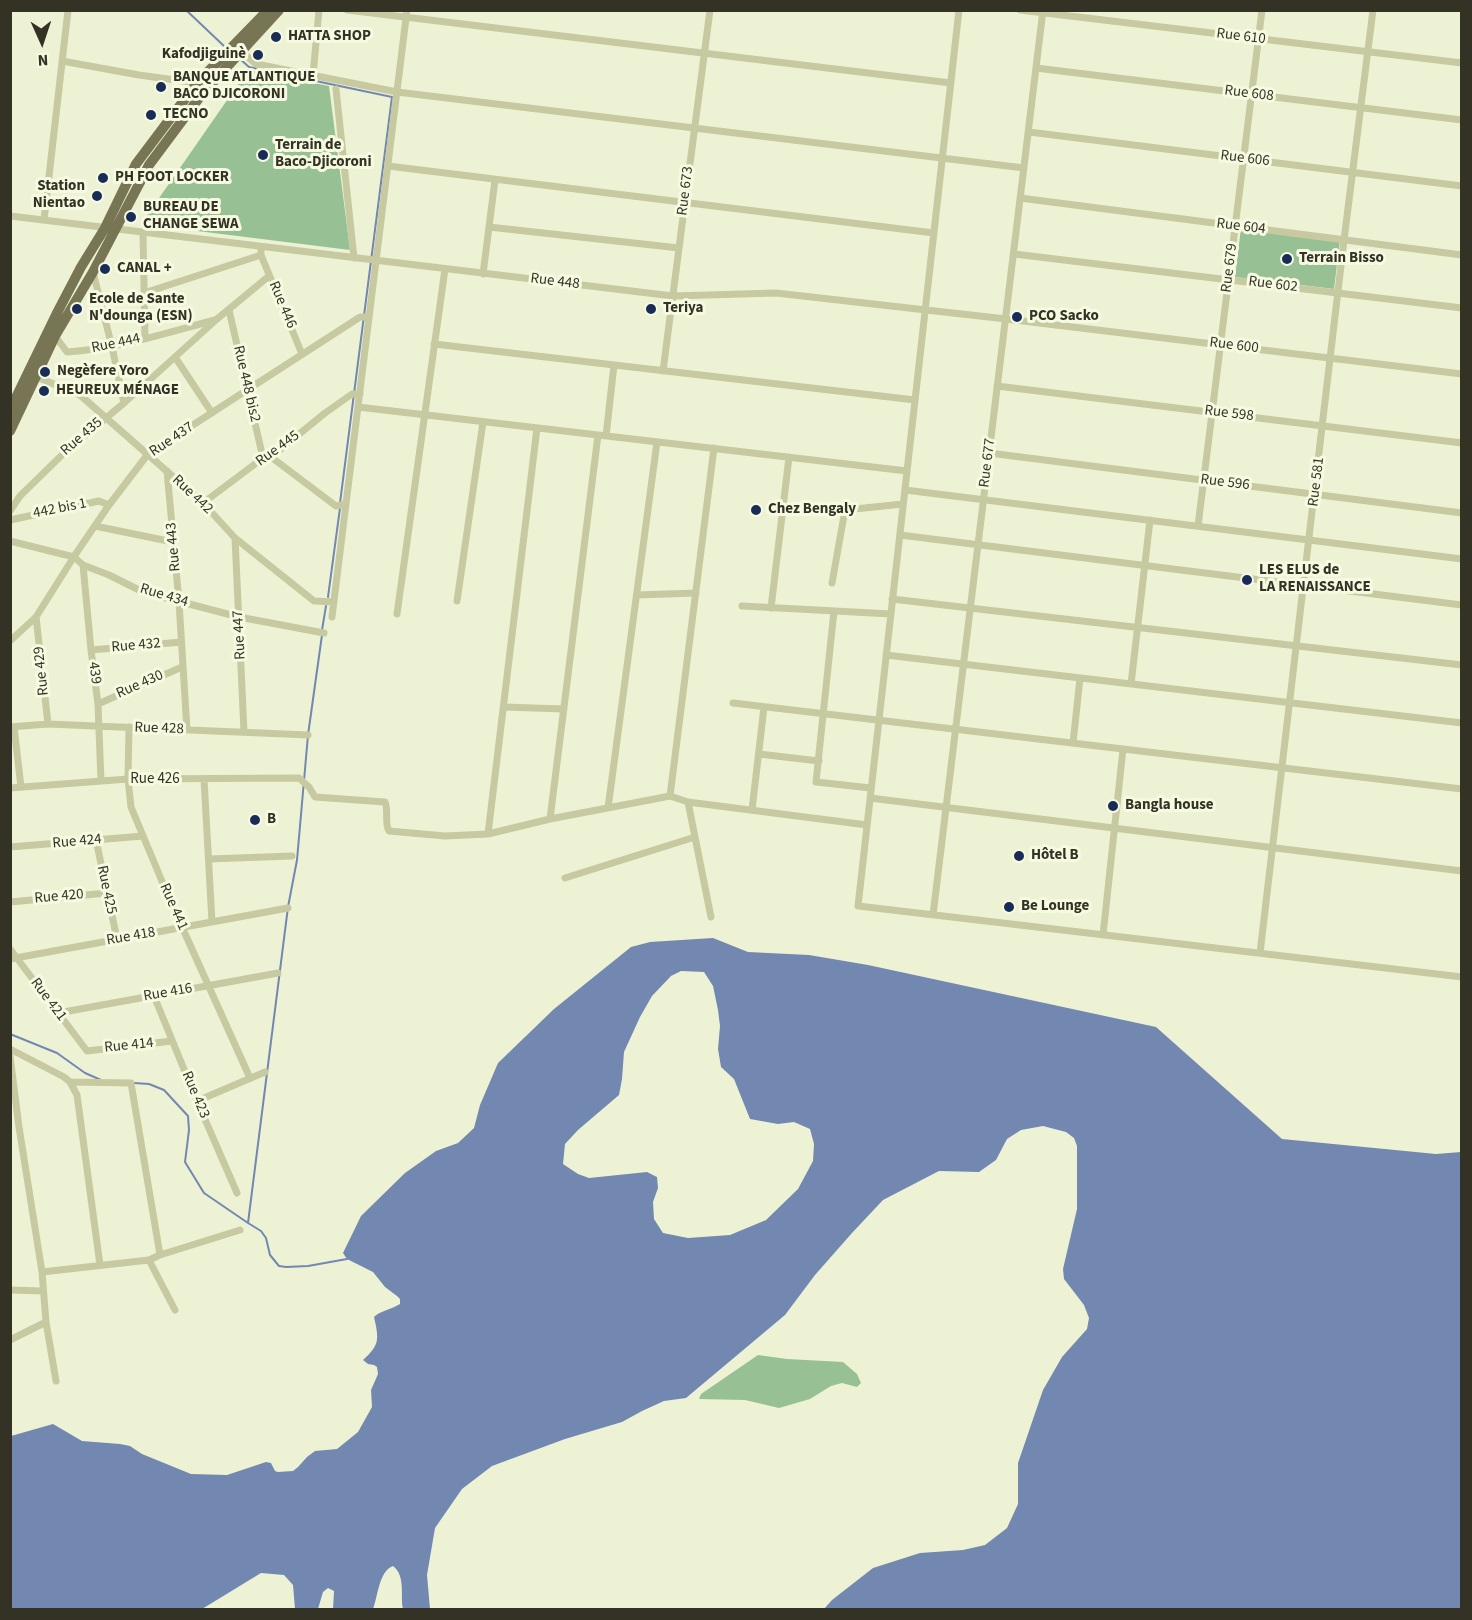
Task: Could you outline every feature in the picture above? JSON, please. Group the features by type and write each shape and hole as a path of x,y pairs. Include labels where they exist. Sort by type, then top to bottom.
{"main road":[{"path":"10,431 20,390 37,377 55,336 93,272 136,164 197,82 268,10"},
{"path":"10,410 81,267 110,229 149,165 202,94 279,10"}],"street":[{"path":"44,220 68,10"},
{"path":"313,75 319,10"},
{"path":"347,10 407,14 951,83"},
{"name":"Rue 673","path":"663,370 710,10"},
{"path":"959,10 858,906 1461,977"},
{"name":"Rue 610","path":"1020,10 1461,63"},
{"name":"Rue 679","path":"1198,526 1262,10"},
{"name":"Rue 581","path":"1260,953 1373,10"},
{"name":"Rue 677","path":"933,915 1043,12"},
{"path":"332,617 358,407 356,394 365,317 376,260 407,14"},
{"path":"241,51 256,64 397,92 1024,168"},
{"path":"62,61 139,75 197,82"},
{"name":"Rue 608","path":"1036,68 1461,120"},
{"path":"336,89 354,258"},
{"name":"Rue 606","path":"1029,132 1461,186"},
{"path":"388,166 934,233"},
{"path":"483,274 495,180"},
{"name":"Rue 604","path":"1020,198 1461,255"},
{"name":"Rue 448","path":"10,216 143,232 261,251 376,260 673,296 776,293 1006,319"},
{"path":"489,227 679,248"},
{"path":"143,232 146,338"},
{"path":"144,293 261,251"},
{"name":"Rue 446","path":"261,251 269,276 302,354"},
{"name":"Rue 602","path":"1014,254 1461,308"},
{"path":"397,614 444,269"},
{"path":"93,272 124,403"},
{"name":"Rue 435","path":"10,511 20,496 64,453 269,276"},
{"name":"Rue 448 bis2","path":"229,310 267,458"},
{"name":"Rue 437","path":"10,641 36,617 109,505 148,454 302,354 365,317"},
{"name":"Rue 444","path":"55,336 67,352 112,346 217,319"},
{"name":"Rue 600","path":"1006,319 1461,374"},
{"path":"434,344 915,400"},
{"path":"175,357 212,412"},
{"path":"550,819 602,435 614,365"},
{"name":"Rue 442","path":"37,377 80,395 203,503 235,538 314,601 334,602"},
{"name":"Rue 598","path":"997,386 1461,443"},
{"name":"Rue 445","path":"203,503 267,458 324,413 356,394"},
{"path":"358,407 907,471"},
{"path":"457,601 483,422"},
{"path":"537,428 488,834 550,819 670,796 688,802 867,825"},
{"path":"608,808 657,442"},
{"path":"670,796 714,448"},
{"name":"Rue 596","path":"989,453 1461,513"},
{"path":"771,608 789,457"},
{"path":"267,458 336,506 346,504"},
{"name":"Rue 443","path":"167,471 179,602 186,730"},
{"path":"905,490 1461,559"},
{"name":"442 bis 1","path":"10,519 99,501 109,505"},
{"path":"832,583 844,510 903,504"},
{"path":"1131,684 1150,520"},
{"path":"95,526 173,542"},
{"path":"900,536 1461,605"},
{"name":"Rue 447","path":"235,538 244,732"},
{"path":"10,541 74,556"},
{"name":"Rue 434","path":"74,556 83,565 143,592 239,617 324,633"},
{"name":"439","path":"83,565 98,704 101,781"},
{"path":"637,595 696,593"},
{"path":"892,599 1461,665"},
{"path":"741,606 891,614"},
{"path":"834,611 816,782 871,788"},
{"name":"Rue 429","path":"36,617 48,724"},
{"name":"Rue 432","path":"91,650 181,642"},
{"path":"886,655 1461,723"},
{"name":"Rue 430","path":"98,704 182,667"},
{"path":"1073,743 1080,678"},
{"path":"733,704 1461,789"},
{"path":"504,707 564,709"},
{"path":"752,810 764,707"},
{"name":"Rue 428","path":"12,727 48,724 309,735"},
{"path":"12,727 21,787"},
{"name":"Rue 441","path":"129,728 128,779 131,807 250,1078"},
{"path":"1103,935 1123,749"},
{"path":"759,754 819,761"},
{"name":"Rue 426","path":"10,788 128,779 300,778 315,796 322,798 385,802 389,831 445,836 488,834"},
{"path":"204,780 212,922"},
{"path":"870,798 1461,871"},
{"path":"688,802 711,917"},
{"name":"Rue 424","path":"10,847 143,836"},
{"path":"565,878 695,837"},
{"name":"Rue 425","path":"96,840 117,939"},
{"path":"209,859 292,856"},
{"name":"Rue 420","path":"10,902 106,893"},
{"name":"Rue 418","path":"14,958 288,908"},
{"name":"Rue 421","path":"10,949 14,958 87,1051"},
{"name":"Rue 416","path":"58,1013 278,973"},
{"name":"Rue 423","path":"154,996 237,1193"},
{"name":"Rue 414","path":"87,1051 172,1041"},
{"path":"10,1049 56,1072 70,1082 77,1095 100,1265"},
{"path":"10,1056 56,1381"},
{"path":"197,1101 265,1071"},
{"path":"70,1082 131,1083 160,1255"},
{"path":"10,1126 19,1126"},
{"path":"42,1272 149,1260 240,1230"},
{"path":"149,1260 174,1310"},
{"path":"10,1290 43,1291"},
{"path":"10,1341 46,1322"}],"green space":[{"name":"Terrain de Baco-Djicoroni","path":"248,70 329,86 350,250 141,224"},
{"name":"Terrain Bisso","path":"1241,228 1340,240 1334,289 1235,277"},
{"path":"758,1355 843,1362 857,1374 861,1383 857,1387 842,1383 831,1386 810,1399 779,1408 745,1400 699,1399 701,1394"}],"water":[{"path":"713,938 748,952 809,955 868,965 1156,1027 1282,1139 1436,1154 1461,1152 1461,1609 824,1609 873,1568 920,1553 963,1550 985,1545 1007,1528 1018,1504 1018,1463 1043,1390 1062,1357 1087,1329 1089,1318 1084,1305 1064,1279 1063,1269 1077,1209 1077,1146 1074,1138 1066,1132 1043,1126 1021,1130 1007,1139 996,1160 979,1172 939,1171 883,1200 815,1275 785,1315 686,1398 664,1401 622,1422 565,1439 492,1466 462,1489 435,1528 427,1575 430,1609 403,1609 400,1575 393,1566 382,1578 373,1609 333,1609 334,1591 328,1588 323,1592 318,1609 295,1609 293,1585 284,1575 261,1573 202,1609 11,1609 11,1436 53,1424 82,1441 130,1446 142,1454 191,1474 227,1475 266,1462 271,1463 278,1472 293,1471 315,1451 337,1449 358,1432 372,1407 371,1390 378,1374 377,1367 363,1360 373,1350 377,1341 374,1317 400,1304 400,1299 385,1287 373,1272 347,1259 343,1253 361,1216 405,1173 436,1151 458,1143 474,1128 480,1105 498,1063 554,1009 631,947 650,942","holes":["681,971 704,972 713,986 718,1010 720,1026 718,1049 721,1067 734,1079 750,1119 778,1124 794,1122 810,1129 814,1144 813,1161 798,1189 766,1220 730,1235 688,1238 663,1233 654,1219 653,1202 658,1188 657,1177 647,1172 589,1178 563,1164 565,1144 619,1095 624,1052 652,996 671,976"]}],"waterway":[{"path":"186,10 224,46"},
{"path":"240,59 249,67 392,97 340,503"},
{"path":"328,597 340,508"},
{"path":"322,630 326,606"},
{"path":"248,1223 288,907 297,860 308,735 322,635"},
{"path":"10,1034 57,1053 85,1073 101,1080"},
{"path":"134,1083 149,1084 164,1090 188,1116 189,1130 185,1162 204,1193 261,1231 266,1238 270,1255 279,1266 308,1266 347,1259"}],"place":[{"name":"HATTA SHOP","path":"276,37"},
{"name":"Kafodjiguinè","path":"258,55"},
{"name":"BANQUE ATLANTIQUE BACO DJICORONI","path":"161,87"},
{"name":"TECNO","path":"151,115"},
{"name":"Terrain de Baco-Djicoroni","path":"263,155"},
{"name":"PH FOOT LOCKER","path":"103,178"},
{"name":"Station Nientao","path":"97,196"},
{"name":"BUREAU DE CHANGE SEWA","path":"131,217"},
{"name":"Terrain Bisso","path":"1287,259"},
{"name":"CANAL +","path":"105,269"},
{"name":"Ecole de Sante N'dounga (ESN)","path":"77,309"},
{"name":"Teriya","path":"651,309"},
{"name":"PCO Sacko","path":"1017,317"},
{"name":"Negèfere Yoro","path":"45,372"},
{"name":"HEUREUX MÉNAGE","path":"44,391"},
{"name":"Chez Bengaly","path":"756,510"},
{"name":"LES ELUS de LA RENAISSANCE","path":"1247,580"},
{"name":"Bangla house","path":"1113,806"},
{"name":"B","path":"255,820"},
{"name":"Hôtel B","path":"1019,856"},
{"name":"Be Lounge","path":"1009,907"}]}
